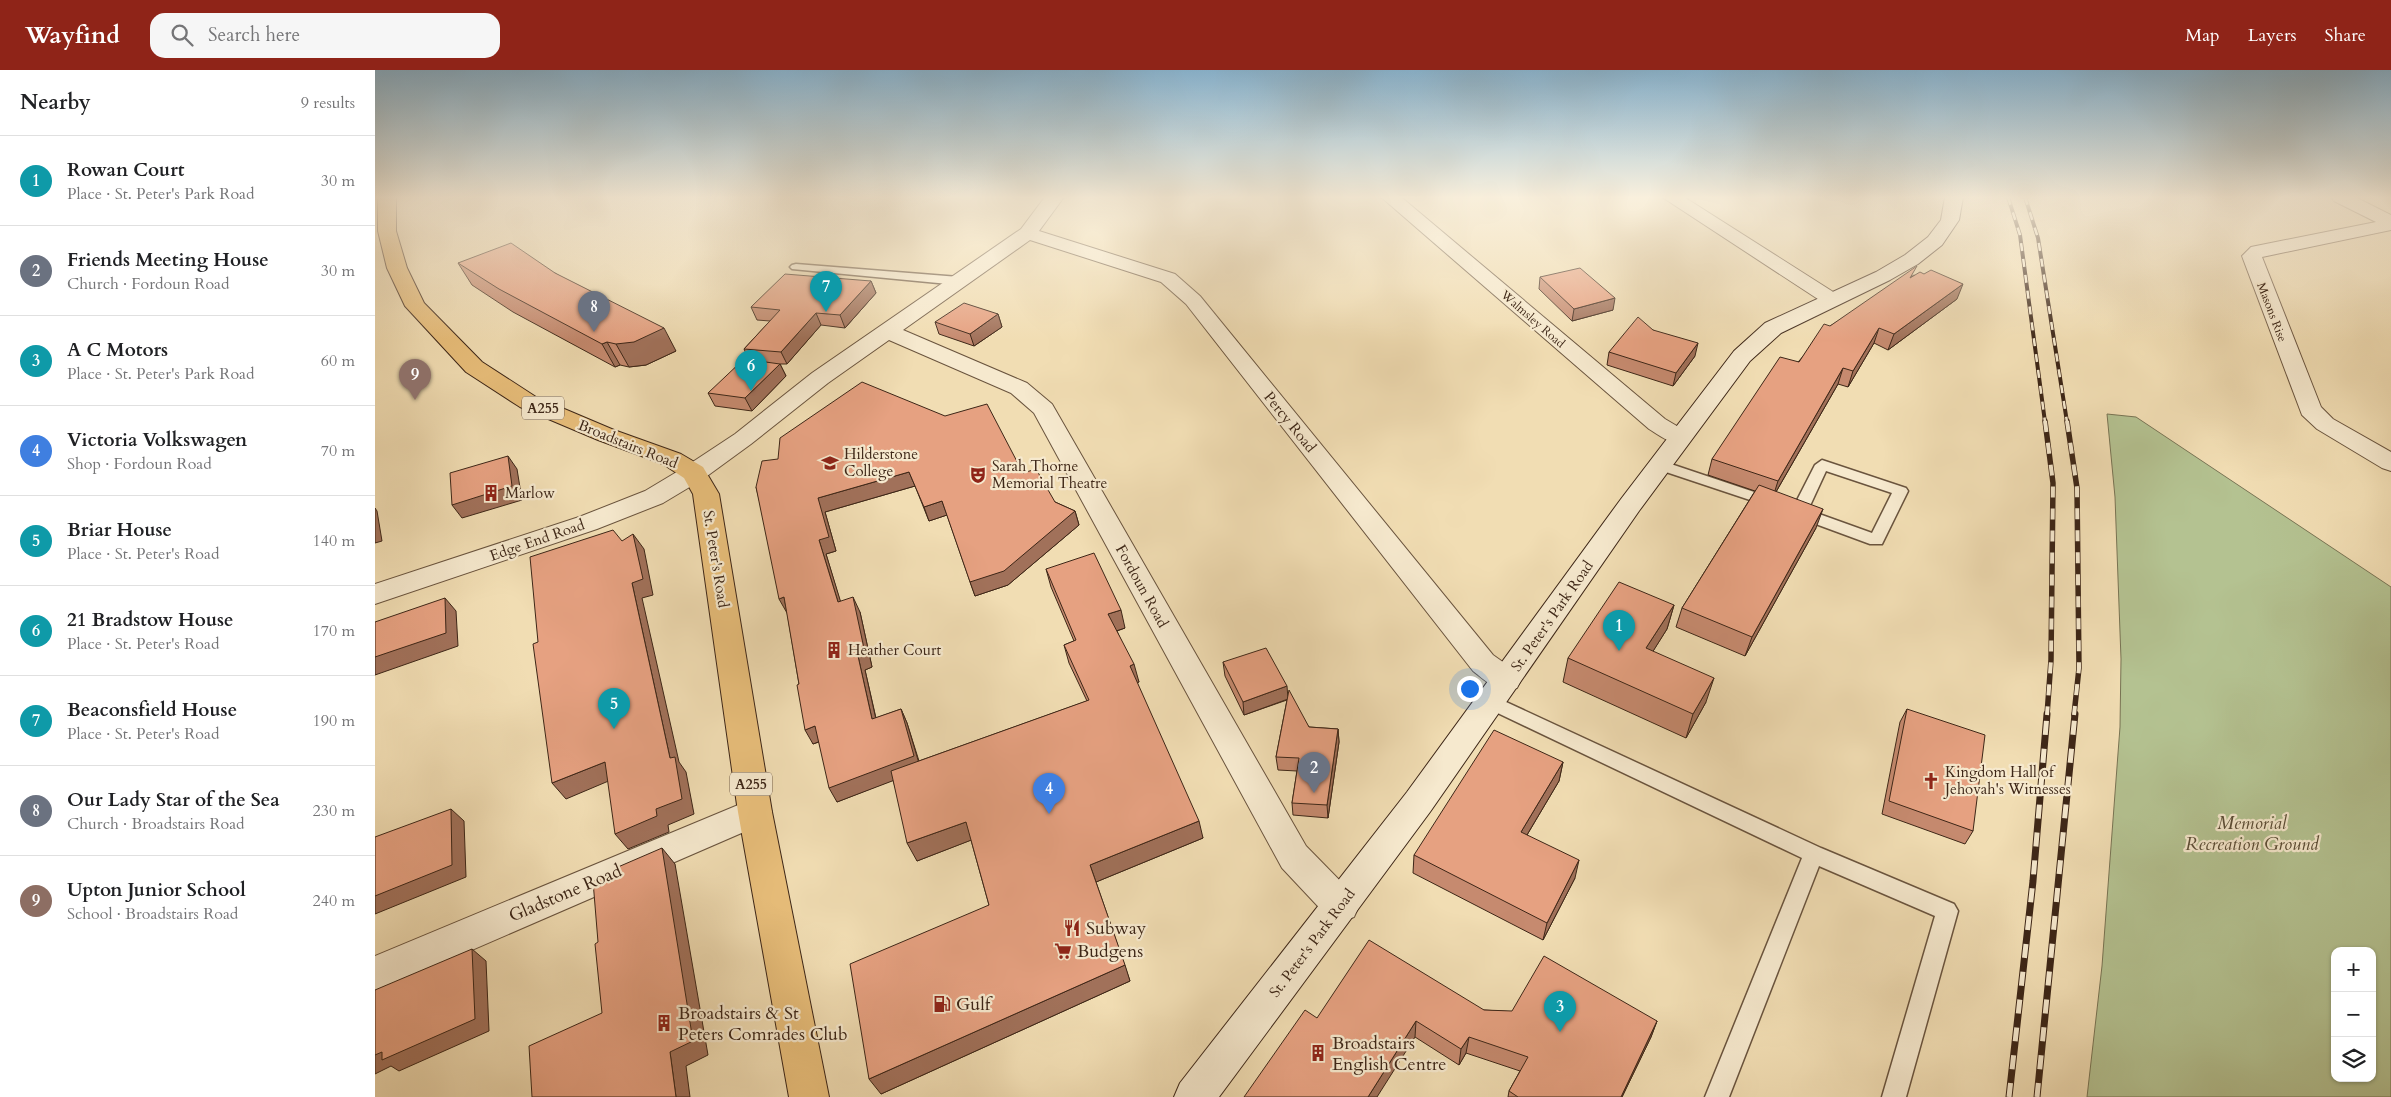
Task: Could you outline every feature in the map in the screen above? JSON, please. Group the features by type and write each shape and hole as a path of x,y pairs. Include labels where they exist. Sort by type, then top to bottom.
{"main road":[{"name":"Broadstairs Road","path":"391,245 397,268 415,306 474,367 528,402 606,435 672,459 694,473"},
{"name":"St. Peter's Road","path":"694,473 706,494 755,812 809,1097"}],"street":[{"path":"694,473 743,439 820,378 1011,245"},
{"name":"Percy Road","path":"1065,245 1168,278 1193,300 1483,663 1506,680"},
{"name":"Walmsley Road","path":"1446,245 1657,424 1679,437"},
{"path":"1746,245 1831,299"},
{"name":"St. Peter's Park Road","path":"1195,1097 1341,906 1491,702 1679,437 1745,350 1773,328 1831,299 1889,274 1921,253 1929,245"},
{"name":"Masons Rise","path":"2287,245 2258,251 2252,256 2310,410 2325,424 2391,463"},
{"name":"Fordoun Road","path":"887,331 1019,388 1044,409 1294,857 1341,906"},
{"name":"Edge End Road","path":"375,594 588,523 654,496 694,473"},
{"name":"Gladstone Road","path":"375,974 755,812"}],"lane":[{"path":"796,267 959,281"},
{"path":"1659,465 1876,540 1901,491 1822,465 1799,512"},
{"path":"1491,702 1814,854 1947,911 1894,1097"},
{"path":"1717,1097 1814,854"}],"green space":[{"name":"Memorial Recreation Ground","path":"2107,414 2136,417 2391,587 2391,1097 2087,1097 2102,966 2120,727 2121,659 2115,497"}],"building":[{"path":"506,245 514,245 555,273 664,328 634,342 616,344 607,342 602,344 499,289 458,263"},
{"path":"1917,266 1910,278 1920,272 1924,274 1931,270 1963,284 1894,334 1879,328 1853,371 1843,368 1778,481 1712,459 1780,357 1799,362 1824,324 1830,326"},
{"path":"1580,268 1615,298 1574,309 1540,277"},
{"path":"785,274 871,281 840,315 816,313 781,352 744,349 780,310 751,307"},
{"path":"964,303 998,314 970,334 935,322"},
{"path":"1638,317 1653,330 1698,343 1676,373 1609,352"},
{"path":"744,359 780,364 745,398 708,393"},
{"path":"862,382 945,416 987,404 1023,473 1036,469 1055,502 1075,511 1004,571 970,582 942,501 924,507 909,472 818,498 829,537 819,540 838,602 853,597 865,653 858,656 872,719 901,709 914,756 829,788 815,726 805,730 784,597 779,599 756,487 762,461 778,459 780,438"},
{"path":"508,456 512,486 452,505 450,473"},
{"path":"1759,485 1823,509 1752,637 1682,608"},
{"path":"613,530 622,541 633,534 643,579 632,583 670,758 675,757 682,799 656,809 657,816 615,834 605,762 552,783 533,644 538,642 530,557"},
{"path":"1094,553 1121,610 1108,614 1134,664 1130,666 1199,821 1090,865 1125,965 869,1079 850,964 989,905 966,822 907,843 891,771 1089,700 1064,645 1076,640 1046,569"},
{"path":"1619,582 1674,605 1646,648 1714,678 1693,714 1568,658"},
{"path":"445,598 446,633 375,657 375,622"},
{"path":"1266,648 1287,686 1243,702 1223,662"},
{"path":"1289,690 1309,727 1338,729 1327,805 1292,803 1299,758 1276,757"},
{"name":"Kingdom Hall of Jehovah's Witnesses","path":"1907,709 1985,735 1973,831 1889,801"},
{"path":"1494,730 1563,762 1521,832 1579,860 1547,923 1414,855"},
{"path":"451,809 452,865 375,896 375,837"},
{"path":"662,848 693,1041 670,1052 676,1097 532,1097 529,1046 602,1013 595,944 598,942 593,881 619,871 618,867"},
{"path":"1369,940 1484,1010 1512,1011 1544,956 1657,1021 1621,1097 1518,1097 1509,1091 1528,1057 1469,1037 1461,1049 1416,1021 1368,1097 1244,1097 1305,1010 1317,1018"},
{"path":"472,949 475,1019 382,1060 382,1052 375,1055 375,990"}],"railway":[{"path":"2021,245 2045,422"},
{"path":"2039,245 2067,422"},
{"path":"2045,421 2053,483 2051,660 2047,715"},
{"path":"2067,421 2077,488 2079,668 2074,715"},
{"path":"2009,1097 2033,881 2047,714"},
{"path":"2037,1097 2075,714"}],"place":[{"name":"Beaconsfield House","path":"826,312"},
{"name":"Our Lady Star of the Sea","path":"594,332"},
{"name":"21 Bradstow House","path":"751,391"},
{"name":"Upton Junior School","path":"415,400"},
{"name":"Hilderstone College","path":"830,463"},
{"name":"Sarah Thorne Memorial Theatre","path":"978,475"},
{"name":"Marlow","path":"491,493"},
{"name":"Heather Court","path":"834,650"},
{"name":"Rowan Court","path":"1619,651"},
{"name":"Briar House","path":"614,729"},
{"name":"Kingdom Hall of Jehovah's Witnesses","path":"1931,781"},
{"name":"Friends Meeting House","path":"1314,793"},
{"name":"Victoria Volkswagen","path":"1049,814"},
{"name":"Subway","path":"1072,928"},
{"name":"Budgens","path":"1063,951"},
{"name":"Gulf","path":"942,1004"},
{"name":"Broadstairs & St Peters Comrades Club","path":"664,1023"},
{"name":"A C Motors","path":"1560,1032"},
{"name":"Broadstairs English Centre","path":"1318,1053"}]}
